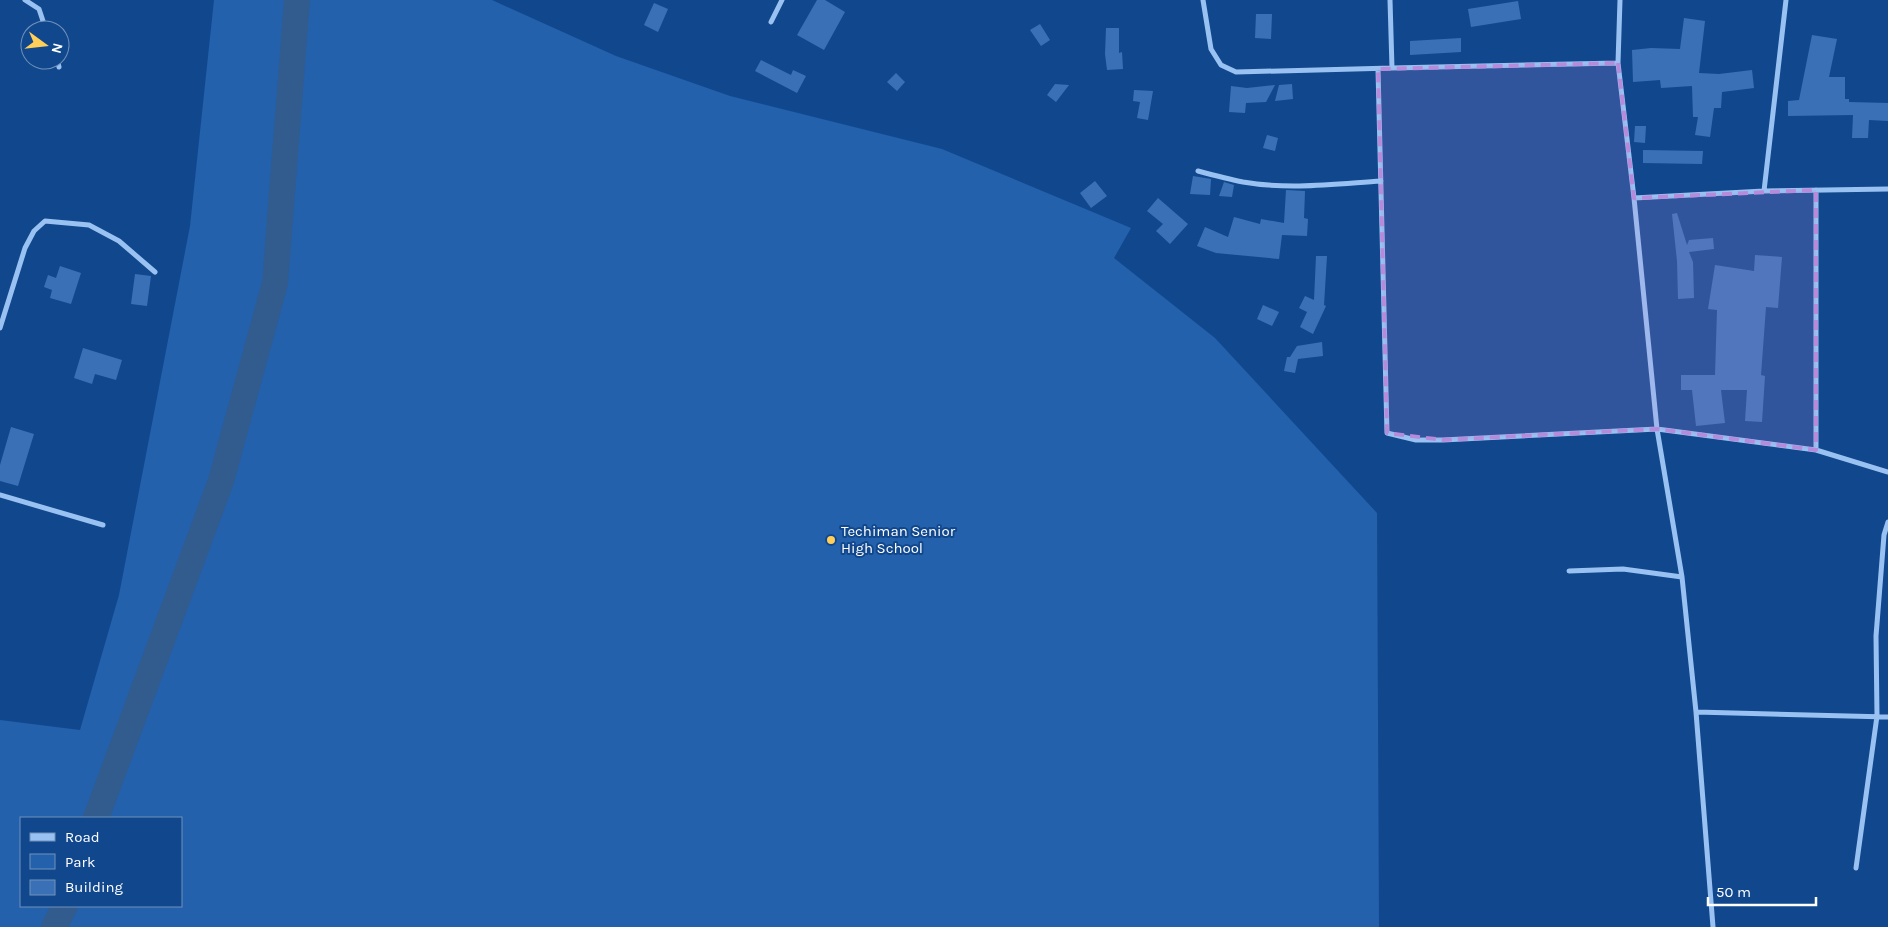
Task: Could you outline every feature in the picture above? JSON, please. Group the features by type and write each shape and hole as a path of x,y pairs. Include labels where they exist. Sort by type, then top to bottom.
{"street":[{"path":"25,0 39,10 42,20"},
{"path":"771,22 782,0"},
{"path":"1203,0 1211,49 1221,65 1236,72 1618,62"},
{"path":"1390,0 1392,68"},
{"path":"1620,0 1618,62 1658,430 1682,577 1696,712 1713,927"},
{"path":"1764,191 1786,0"},
{"path":"1378,69 1387,433 1416,440 1443,440 1658,430 1816,450 1888,472"},
{"path":"1198,171 1243,182 1277,185 1306,186 1381,181"},
{"path":"1634,198 1764,191 1888,188"},
{"path":"1816,190 1816,450"},
{"path":"0,328 25,248 34,231 46,221 89,224 119,241 155,272"},
{"path":"0,495 103,525"},
{"path":"1856,868 1877,716 1876,636 1884,535 1888,522"},
{"path":"1569,571 1623,568 1682,577"},
{"path":"1696,712 1888,717"}],"highlighted area":[{"path":"1618,63 1634,198 1816,190 1816,450 1657,429 1443,440 1387,433 1378,69"}],"green space":[{"name":"Techiman Senior High School","path":"214,0 492,0 616,56 730,96 942,149 1131,228 1114,258 1215,338 1377,513 1379,927 0,927 0,720 80,730 119,595 190,226"}],"building":[{"path":"817,0 825,0 845,12 824,50 797,35"},
{"path":"1518,1 1521,19 1471,27 1468,9"},
{"path":"654,3 668,9 658,32 644,25"},
{"path":"1256,14 1272,14 1271,39 1255,38"},
{"path":"1684,18 1705,21 1699,73 1719,74 1752,70 1754,88 1722,92 1721,108 1714,108 1710,137 1695,135 1698,117 1693,117 1692,86 1661,88 1660,80 1633,82 1632,50 1651,48 1680,49"},
{"path":"1040,24 1050,40 1041,46 1030,30"},
{"path":"1106,28 1119,28 1119,53 1122,52 1123,69 1107,70 1105,54"},
{"path":"1812,35 1837,39 1829,77 1845,77 1845,99 1849,99 1849,102 1888,103 1888,121 1869,120 1868,138 1852,138 1853,115 1788,116 1788,101 1799,100"},
{"path":"1461,38 1461,52 1410,55 1410,41"},
{"path":"761,60 791,75 793,70 806,76 797,93 755,71"},
{"path":"896,73 905,82 897,91 887,82"},
{"path":"1055,84 1069,85 1056,102 1047,95"},
{"path":"1292,84 1293,99 1275,101 1279,85"},
{"path":"1275,85 1266,102 1246,103 1245,113 1229,112 1231,86 1247,88"},
{"path":"1134,90 1153,91 1148,120 1137,118 1140,102 1133,101"},
{"path":"1635,126 1646,126 1645,143 1634,142"},
{"path":"1267,135 1278,138 1275,151 1263,148"},
{"path":"1643,150 1703,151 1702,164 1643,163"},
{"path":"1193,176 1211,179 1210,195 1190,194"},
{"path":"1095,181 1107,196 1091,208 1080,193"},
{"path":"1224,182 1234,185 1232,197 1219,196"},
{"path":"1286,190 1305,191 1304,218 1308,219 1307,236 1282,235 1279,259 1216,253 1197,246 1205,227 1228,237 1234,217 1260,224 1261,219 1284,223"},
{"path":"1158,198 1188,224 1170,244 1156,231 1163,224 1147,211"},
{"path":"1677,213 1687,245 1689,240 1713,238 1714,249 1689,252 1693,262 1694,298 1678,299 1677,261 1672,214"},
{"path":"1755,255 1782,257 1778,308 1766,307 1761,375 1765,376 1762,422 1745,421 1747,390 1721,390 1725,423 1696,426 1692,390 1681,390 1681,375 1715,375 1717,310 1708,309 1715,265 1754,271"},
{"path":"1316,256 1327,256 1324,305 1326,306 1313,334 1300,327 1307,312 1299,308 1305,296 1314,300"},
{"path":"60,266 81,273 71,304 50,298 52,290 44,287 48,275 56,278"},
{"path":"135,274 151,276 147,306 131,304"},
{"path":"1263,305 1279,312 1272,326 1257,319"},
{"path":"1322,342 1323,356 1298,359 1295,373 1284,371 1287,357 1290,357 1297,346"},
{"path":"83,348 122,360 116,380 95,374 92,384 74,378"},
{"path":"11,427 34,434 18,486 0,481 0,465"}],"waterway":[{"path":"96,817 221,481 275,283 297,0"},
{"path":"54,927 64,907"}],"place":[{"name":"Techiman Senior High School","path":"831,540"}]}
